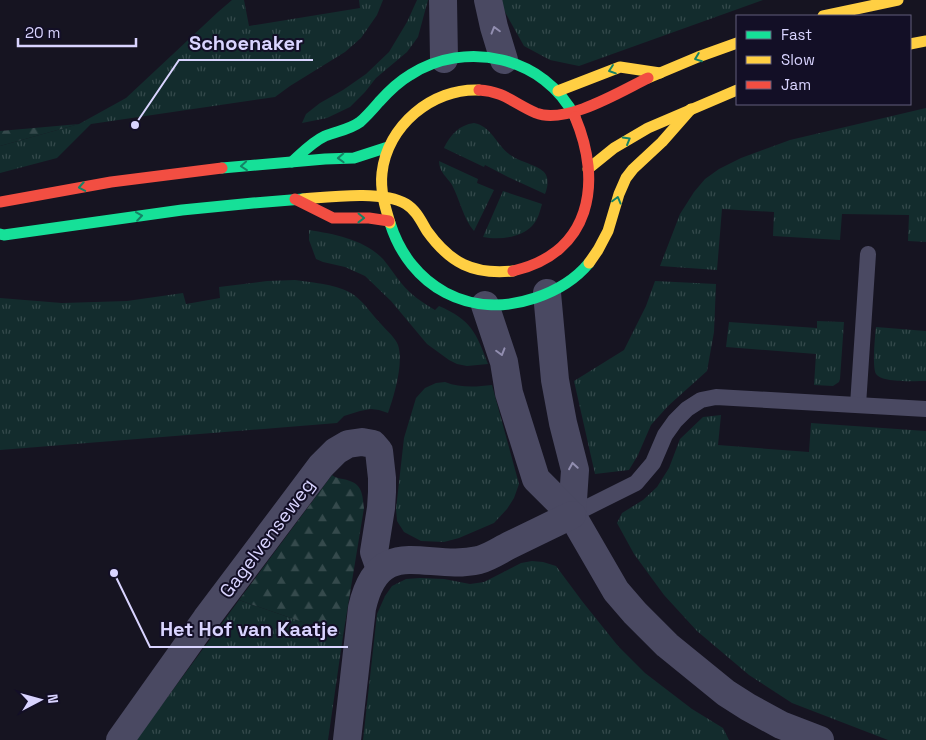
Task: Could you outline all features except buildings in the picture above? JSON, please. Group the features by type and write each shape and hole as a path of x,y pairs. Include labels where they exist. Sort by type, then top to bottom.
{"main road":[{"path":"828,15 898,0"},
{"path":"911,44 926,41"},
{"path":"292,162 323,137 340,133 356,125 369,115 384,96 402,80 422,67 444,64 474,56 504,60 524,67 542,77 558,91 573,112 585,140 588,156 589,192 584,211 577,226 564,244 553,254 546,277 528,301 507,306 463,301 442,292 424,279 408,262 396,242 384,198 382,173 388,147 396,133 405,122 443,91 486,90 502,94 527,109 552,117 573,112 588,107 660,73 736,43"},
{"path":"558,91 620,67 660,73"},
{"path":"588,169 614,148 648,128 736,90"},
{"path":"0,234 4,235 240,203 329,196 368,196 406,204 418,215 440,248 458,262 476,270 493,273 513,271 530,266 563,286 576,276 601,246 627,176 638,163 657,147 691,108"},
{"path":"0,202 111,182 203,170 354,158 388,147"},
{"path":"295,199 333,218 369,218 389,221"}],"street":[{"path":"443,0 444,64"},
{"path":"488,0 504,60"},
{"path":"546,277 555,380 563,423 575,470 572,515"},
{"path":"485,305 504,362 509,393 536,479 572,515 616,591 667,645 726,693 781,725 820,740"},
{"name":"Gagelvenseweg","path":"120,740 206,619 322,466 336,450 348,444 362,442 373,444 379,451 382,492 374,552 380,569"},
{"path":"347,740 362,608 365,594 380,569 396,561 463,563 482,559 572,515"}],"lane":[{"path":"858,405 868,254"},
{"path":"572,515 636,484 653,463 665,435 675,421 687,409 701,400 716,397 926,409"}],"green space":[{"path":"232,0 244,0 249,26 360,8 359,0 383,0 377,15 361,38 345,52 275,97 91,124 57,158 0,173 0,146 79,124 126,98"},
{"path":"417,0 428,0 418,37 407,52 376,78 350,107 327,118 302,123 306,114 366,74 389,52 407,22"},
{"path":"500,0 763,0 579,66 550,60 524,46"},
{"path":"926,108 926,242 908,241 909,215 842,214 840,240 773,236 774,212 722,209 717,270 660,266 680,214 705,179 719,169 741,158 790,140"},
{"path":"474,123 490,132 512,156 544,172 547,180 545,194 485,165 484,167 444,148 456,131"},
{"path":"79,124 0,146 0,131"},
{"path":"439,161 478,179 477,183 494,190 474,231 467,220 452,185 439,165"},
{"path":"503,191 542,204 537,218 534,224 527,230 515,236 502,238 483,237"},
{"path":"309,230 349,239 376,252 399,281 417,298 435,310 439,306 450,311 471,328 480,343 488,364 467,366 457,364 427,344 391,301 365,276 345,267 316,259 309,240"},
{"path":"295,280 333,286 348,291 365,305 395,339 400,352 400,361 388,413 371,409 344,416 337,423 0,450 0,298 62,303 127,301 183,293 186,304 220,298 219,287 267,281"},
{"path":"655,281 716,284 714,332 707,371 668,406 651,425 629,470 595,474 574,381 624,350 646,306"},
{"path":"817,321 844,322 840,379 833,386 814,385 816,354 726,347 729,322 817,328"},
{"path":"876,327 926,331 926,381 892,380 879,377 876,374 874,358"},
{"path":"445,382 468,386 492,385 519,484 514,498 507,509 494,523 459,538 444,542 421,541 404,532 397,521 396,509 404,438 416,398 425,388 436,383"},
{"path":"721,415 718,445 809,452 811,423 926,431 926,740 888,740 792,703 749,675 697,631 664,595 634,554 617,523 622,513 643,500 657,487 669,468 680,439 703,417"},
{"path":"332,475 357,485 361,492 364,508 343,636 239,600"},
{"path":"532,561 556,566 618,646 645,673 692,709 723,728 729,740 363,740 377,614 392,586 406,579 420,578 444,579 470,584 484,582 521,563"},
{"path":"239,600 343,636 328,740 136,740"}],"traffic: fast":[{"path":"292,162 320,138 352,127 360,122 397,84 410,75 432,64 455,58 479,57 502,60 524,68 544,80 562,96 575,117"},
{"path":"222,168 354,158 388,147"},
{"path":"0,234 4,235 182,210 303,199"},
{"path":"390,223 399,245 412,265 428,281 446,293 466,301 488,305 511,304 535,298 565,284 578,275 589,263"}],"traffic: slow":[{"path":"828,15 898,0"},
{"path":"911,44 926,41"},
{"path":"648,78 736,43"},
{"path":"558,91 620,67 660,73"},
{"path":"390,223 383,198 382,173 386,156 402,126 429,103 462,91 479,90"},
{"path":"588,169 614,148 648,128 736,90"},
{"path":"589,263 608,231 626,178 662,142 691,109"},
{"path":"303,199 370,196 396,200 413,209 436,242 454,259 474,269 499,272 513,271"}],"traffic: jam":[{"path":"479,90 509,98 536,113 548,115 578,111 648,78"},
{"path":"513,271 539,262 560,249 574,232 584,212 588,190 588,166 584,142 575,117"},
{"path":"0,202 111,182 222,168"},
{"path":"295,199 333,218 369,218 389,221"}],"place":[{"name":"Schoenaker","path":"135,125"},
{"name":"Het Hof van Kaatje","path":"114,573"}]}
